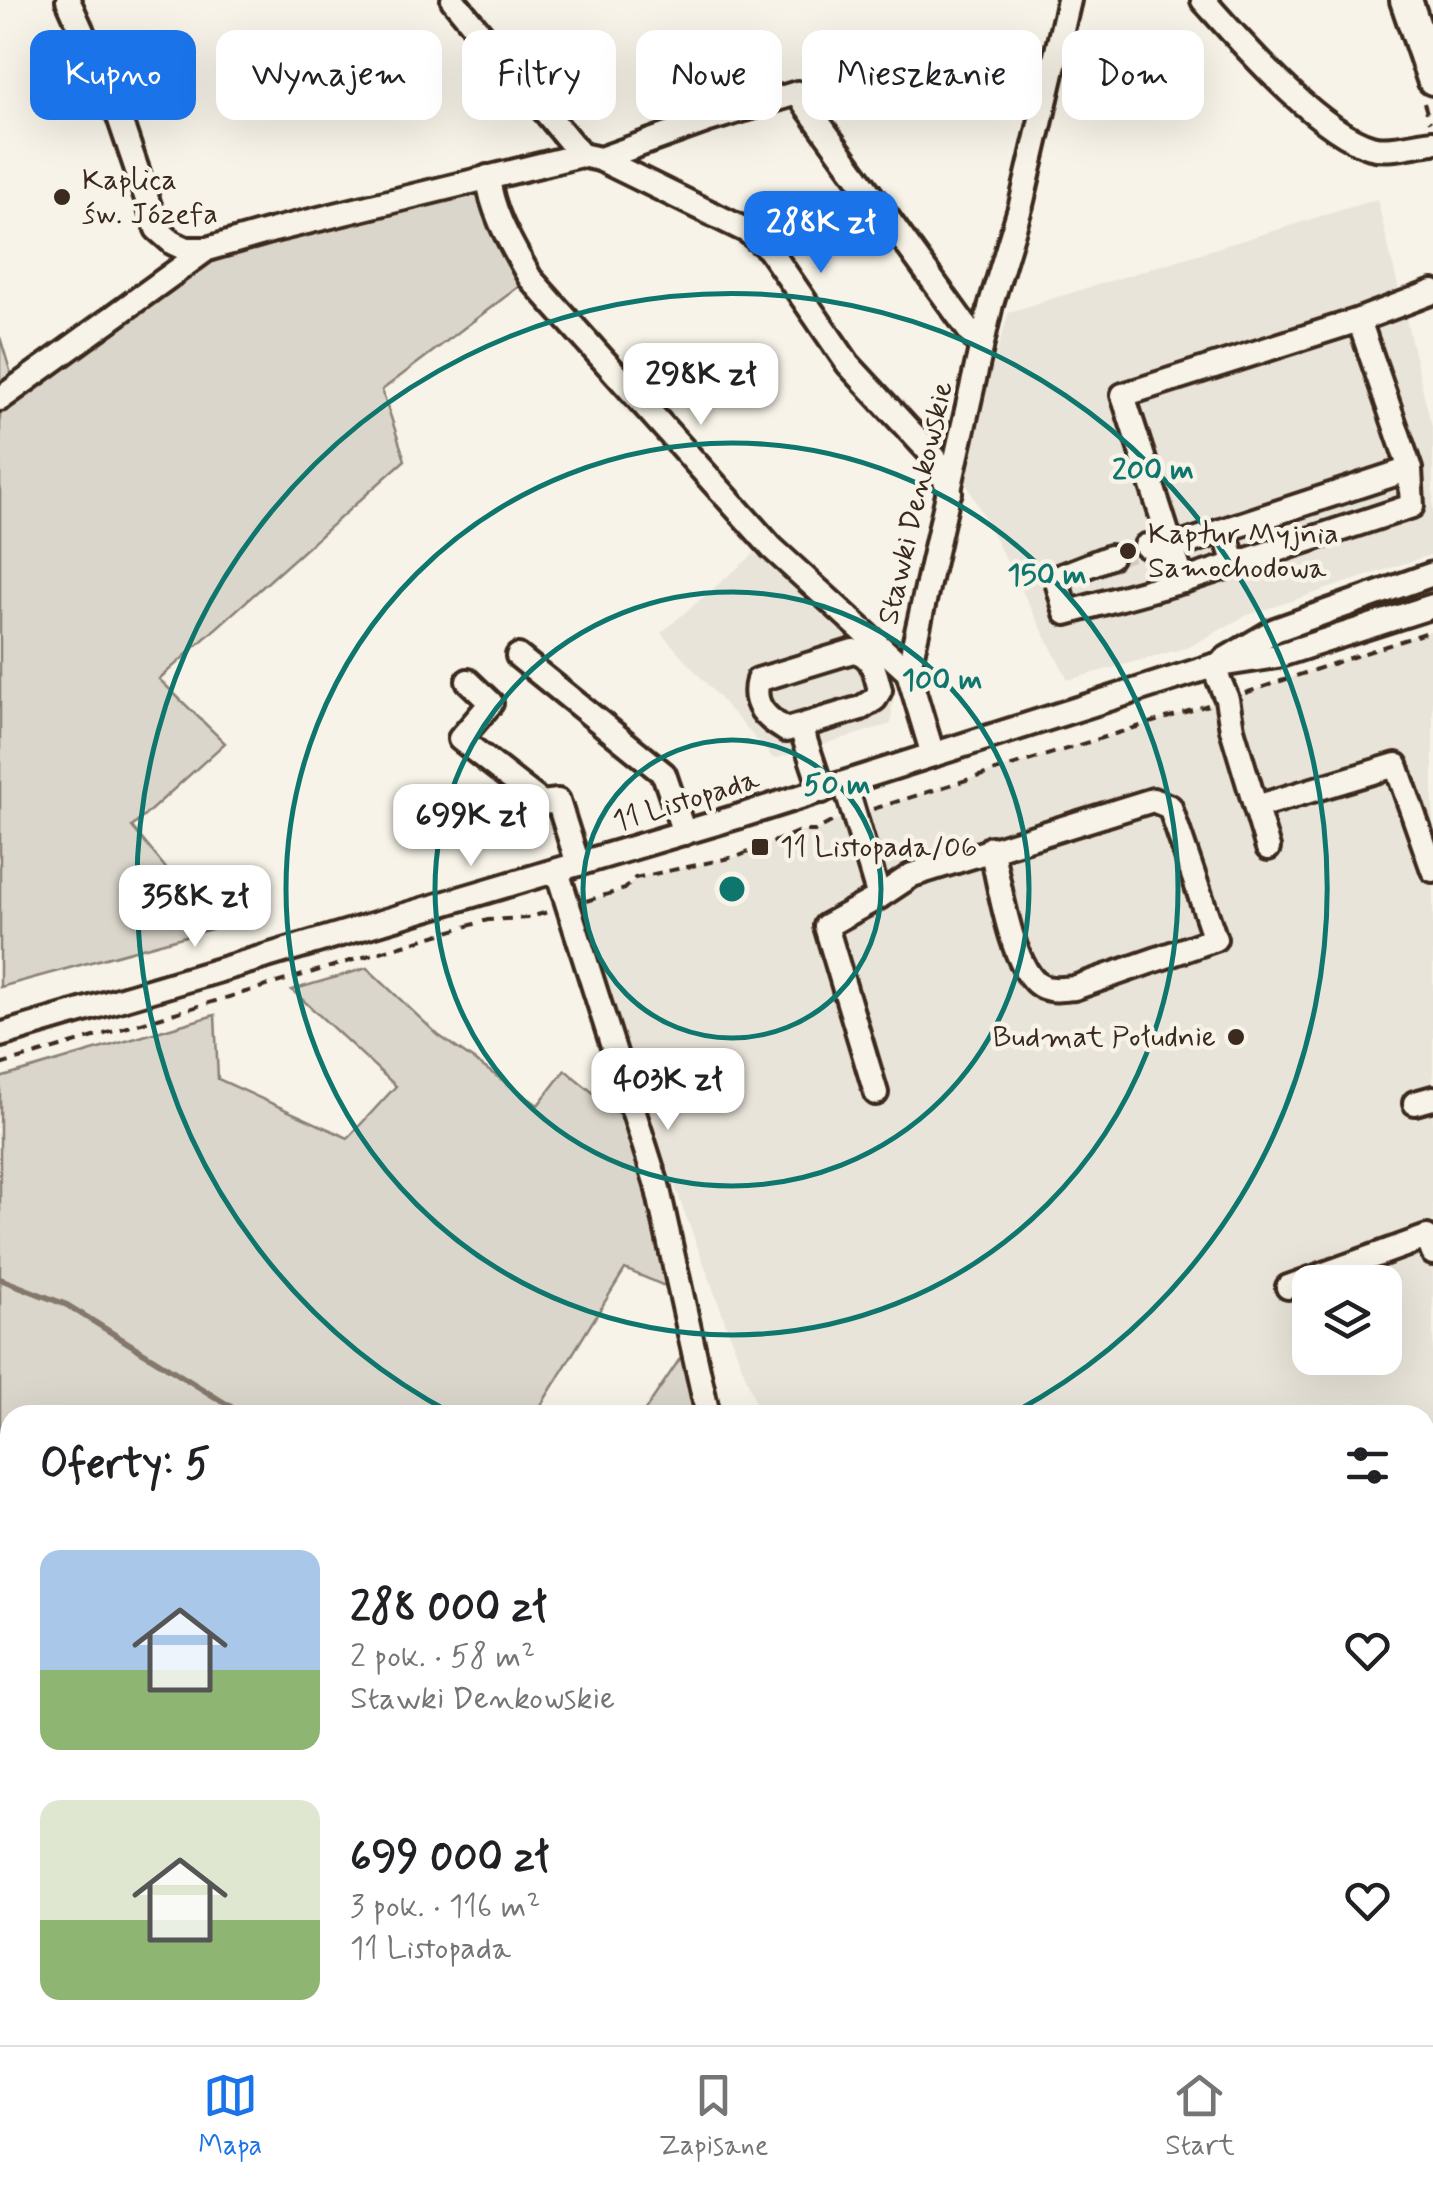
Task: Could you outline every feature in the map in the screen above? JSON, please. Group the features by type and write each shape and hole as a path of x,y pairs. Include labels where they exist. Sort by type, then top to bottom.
{"main road":[{"path":"1406,0 1433,79"}],"street":[{"path":"68,0 116,108 157,229 186,250 208,250 488,177 590,157 797,94 981,347"},
{"path":"452,0 590,157 747,231 769,248 848,364 935,458 950,492"},
{"name":"Stawki Denkowskie","path":"933,755 908,672 981,347 1022,205 1068,0"},
{"path":"1202,0 1272,76 1340,132 1374,148 1433,142"},
{"name":"Stawki Denkowskie","path":"488,177 490,196 504,233 530,278 772,548 908,672"},
{"path":"0,399 208,250"},
{"path":"1183,580 1123,394 1359,320 1433,292"},
{"path":"1110,556 1056,578 1066,614 1412,506 1410,469 1359,320"},
{"path":"1146,546 1172,548 1410,469"},
{"path":"1224,530 1235,564"},
{"name":"11 Listopada","path":"1214,666 1275,630 1433,574"},
{"name":"11 Listopada","path":"0,1035 684,833 1214,666 1277,656 1433,606"},
{"path":"852,650 863,652 871,660 880,690 875,699 802,728 786,730 759,708 754,694 758,680 852,650"},
{"path":"518,656 664,774 684,833"},
{"path":"1214,666 1227,699 1232,730 1268,848"},
{"path":"468,682 491,703 460,739 542,804 558,800 570,905 657,1184 706,1405"},
{"path":"802,728 834,787 856,814 880,898"},
{"path":"1256,806 1396,765 1433,870"},
{"path":"876,1093 826,926 880,898 912,874 991,848 1153,800 1170,807 1215,940 1074,988 1055,990 1040,986 1020,962 991,848"},
{"path":"1288,1287 1428,1237 1433,1253"}],"path":[{"path":"0,1065 488,920 527,918 625,889 636,878 739,856 800,832 816,831 856,814 1227,699 1433,630"}],"shaded area":[{"path":"488,177 530,278 382,390 405,460 159,679 225,743 132,827 215,928 0,987 0,337 15,387 207,249"},
{"path":"1377,199 1433,432 1433,554 1245,616 1189,647 1068,680 960,471 1009,312"},
{"path":"755,553 849,630 889,670 894,685 891,724 774,759 661,633"},
{"path":"1433,630 1433,1405 756,1405 570,905 625,889 635,878 739,856 800,831 815,831 833,821 1227,699"},
{"path":"367,968 438,1035 538,1105 565,1070 628,1121 667,1287 625,1269 541,1405 0,1405 0,1078 215,1015 218,1079 348,1138 396,1086 292,990"},
{"path":"691,1342 706,1405 649,1405"}],"waterway":[{"path":"0,1279 67,1305 228,1405"}],"tunnel":[{"path":"1110,557 1146,546"}],"place":[{"name":"Kaplica św. Józefa","path":"62,197"},
{"name":"Kaptur Myjnia Samochodowa","path":"1128,551"},
{"name":"11 Listopada/06","path":"760,847"},
{"name":"Budmat Południe","path":"1236,1037"}]}
